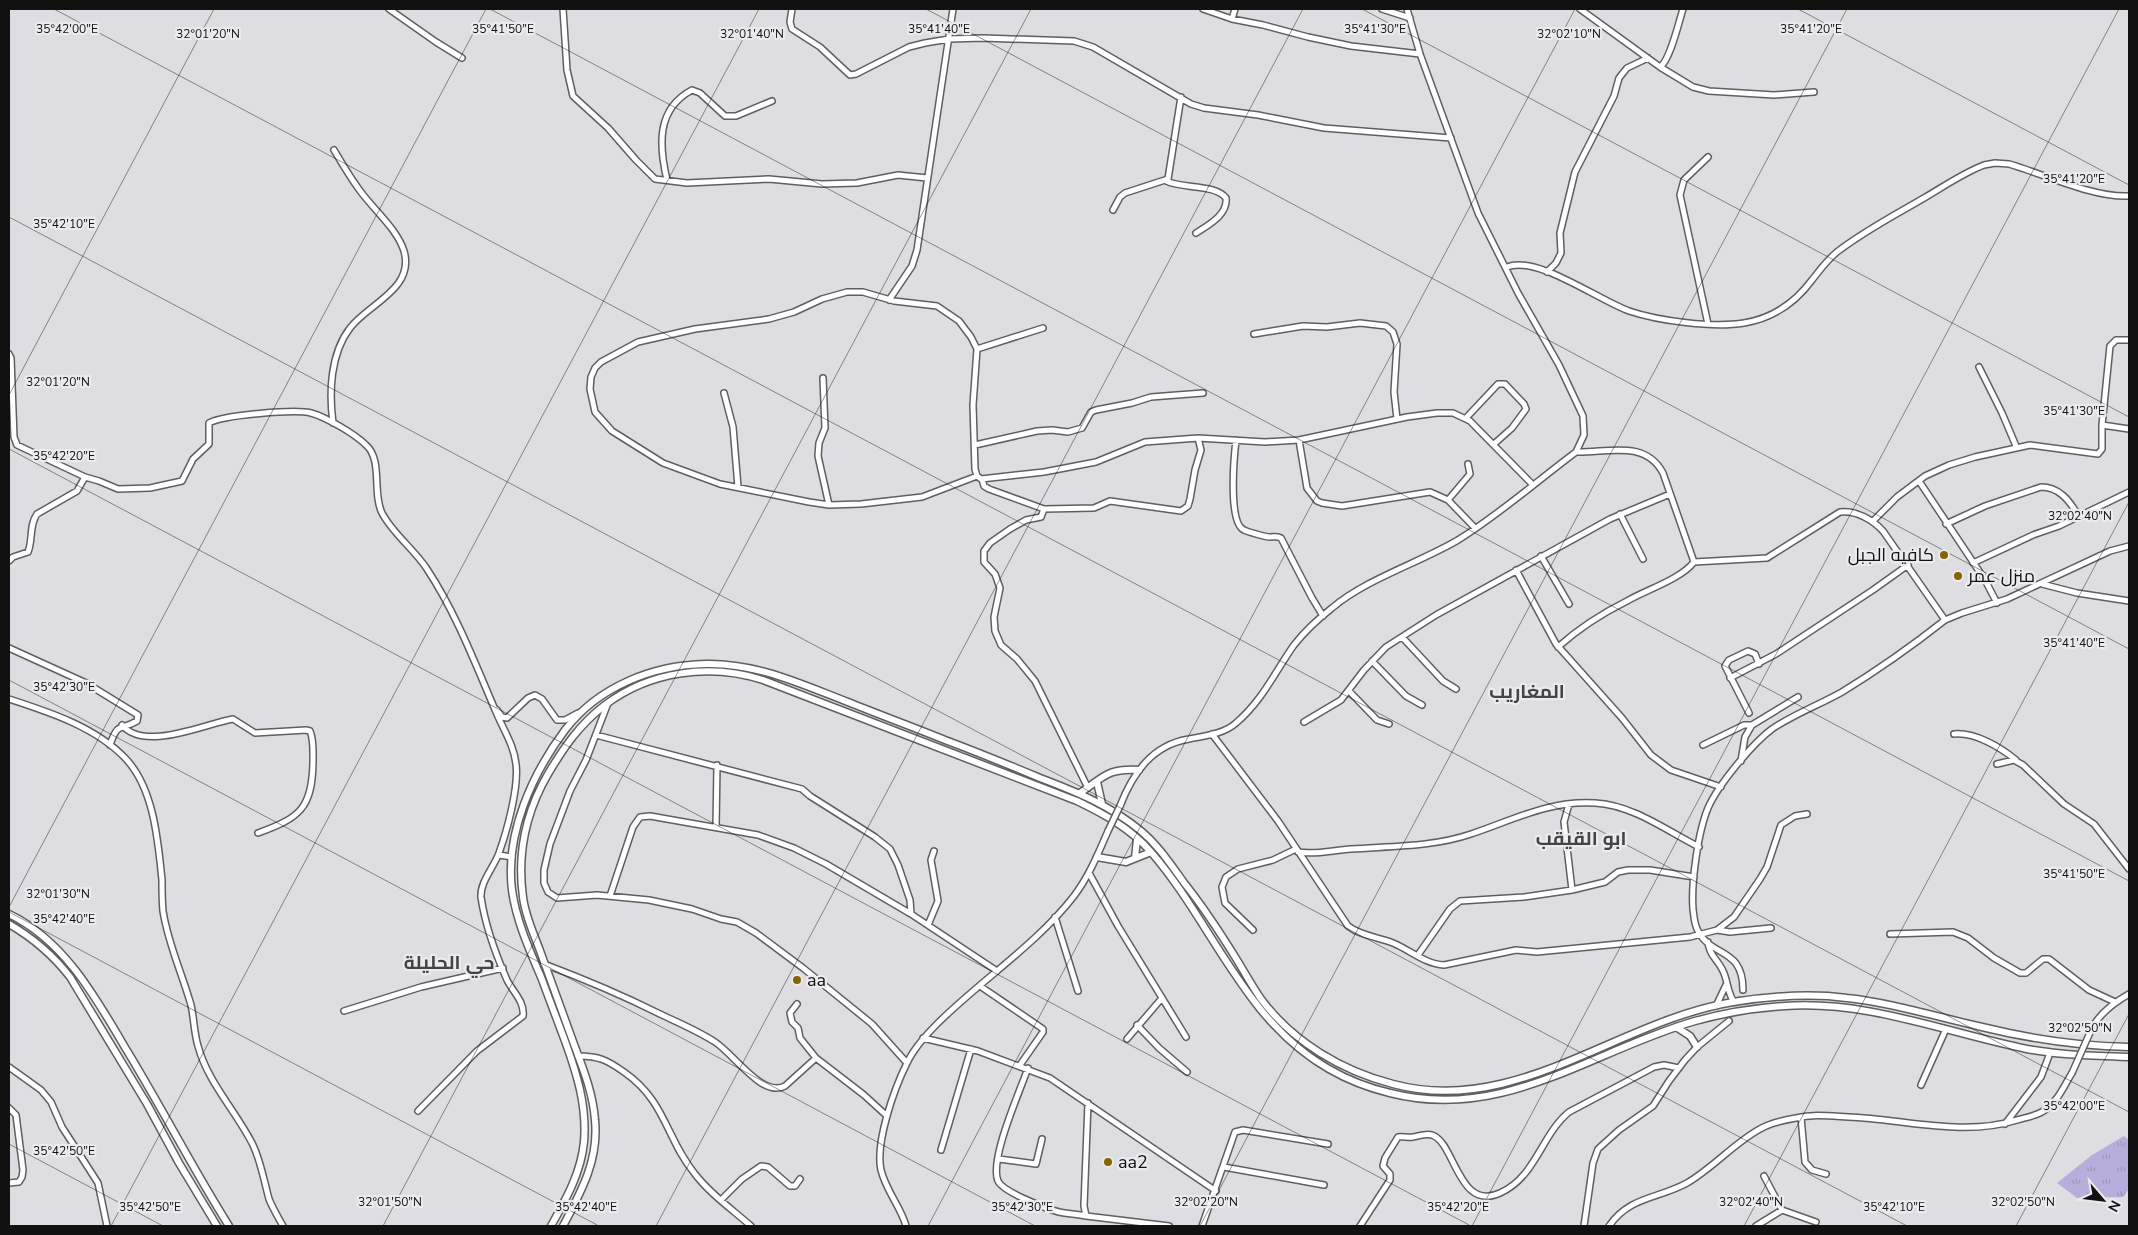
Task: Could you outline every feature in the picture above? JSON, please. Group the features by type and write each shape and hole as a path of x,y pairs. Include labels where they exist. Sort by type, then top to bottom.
{"main road":[{"path":"551,1226 578,1170 584,1147 584,1110 578,1077 521,928 512,889 512,857 517,824 535,781 565,731 583,711 604,694 648,672 681,665 706,664 750,667 790,680 880,713 1080,793 1102,804 1119,814 1159,849 1200,903 1260,997 1284,1024 1330,1059 1370,1078 1407,1088 1437,1092 1480,1090 1543,1071 1627,1036 1716,1006 1734,1002 1792,996 1846,998 1892,1006 2042,1040 2129,1047"},
{"path":"563,1226 583,1189 592,1166 596,1141 593,1105 589,1086 544,964 523,900 521,870 524,836 530,811 543,782 563,749 583,724 608,703 632,688 662,676 691,673 745,674 806,695 1077,801 1105,814 1123,826 1151,852 1246,990 1272,1023 1315,1061 1345,1078 1379,1090 1447,1102 1491,1097 1555,1076 1694,1021 1721,1014 1770,1007 1808,1006 1879,1012 2050,1052 2129,1056"},
{"path":"1080,793 1103,776 1114,771 1138,770"},
{"path":"1097,782 1102,804"},
{"path":"1135,858 1137,839"},
{"path":"1097,857 1126,862 1151,852"},
{"path":"9,914 47,939 72,965 156,1098 229,1226"},
{"path":"9,924 33,940 61,966 94,1016 147,1104 179,1163 217,1226"},
{"path":"1690,1036 1694,1021"},
{"path":"1676,1028 1690,1036 1697,1047"},
{"path":"147,1104 156,1098"},
{"path":"559,1211 568,1218"}],"street":[{"path":"389,9 462,58"},
{"path":"563,9 567,70 573,96 608,128 651,176 658,180 696,184 769,179 822,184 858,183 898,175 927,178"},
{"path":"792,9 790,26 792,29 820,47 850,75 856,74 916,45 950,39 1020,38 1081,42 1093,46 1181,98 1204,108 1258,115 1324,128 1451,138"},
{"path":"889,300 906,277 914,260 950,39 952,9"},
{"path":"1203,9 1232,19 1351,46 1420,54"},
{"path":"1232,19 1235,9"},
{"path":"1382,9 1410,18"},
{"path":"906,1226 888,1191 879,1156 887,1116 907,1063 923,1038 952,1009 997,971 1073,897 1089,873 1138,770 1151,755 1168,745 1212,734 1235,724 1260,699 1294,645 1323,616 1355,593 1458,540 1497,514 1576,452 1584,435 1583,416 1559,365 1518,293 1475,204 1420,54 1407,9"},
{"path":"1580,9 1660,67 1693,87 1709,91 1774,95 1814,92"},
{"path":"1660,67 1668,56 1683,9"},
{"path":"1547,272 1556,263 1561,253 1560,233 1575,172 1614,96 1619,78 1627,68 1648,58"},
{"path":"668,180 662,154 664,121 673,106 688,92 692,90 700,93 725,116 736,116 772,101"},
{"path":"1166,181 1170,169 1181,98"},
{"path":"333,424 330,397 331,378 335,361 345,336 357,321 378,305 396,286 406,264 402,246 352,180 334,150"},
{"path":"1708,156 1684,180 1680,195 1708,324"},
{"path":"1506,267 1524,265 1547,272 1635,313 1660,319 1708,324 1747,323 1771,316 1786,308 1804,291 1831,257 1843,247 1960,177 1990,164 2009,164 2098,192 2129,196"},
{"path":"1113,210 1120,197 1126,193 1166,181 1179,186 1216,192 1226,198 1223,212 1196,233"},
{"path":"977,476 913,499 829,505 705,479 663,463 612,431 600,419 593,406 590,381 595,368 638,342 695,329 782,315 836,294 857,291 889,300 932,305 944,310 959,321 971,336 977,349 973,405 975,469 977,476 982,479 1044,472 1096,462 1145,442 1198,438 1299,440 1397,419 1437,413 1453,413 1466,418 1533,485"},
{"path":"1254,334 1303,326 1327,327 1360,323 1386,326 1393,332 1397,344 1394,392 1397,419"},
{"path":"977,349 1044,328"},
{"path":"1873,522 1897,497 1919,481 1949,465 2016,446 2037,445 2096,456 2102,449 2102,425 2110,346 2116,340 2129,340"},
{"path":"9,354 11,358 15,442 17,445 85,478 99,480 121,489 150,488 180,482 185,478 193,460 209,444 209,423 227,417 297,411 312,413 369,447 376,468 376,487 382,512 393,528 415,552 437,586 475,660 515,757 516,766 515,787 499,855 481,892 491,935 510,985 523,1007 523,1016 477,1051 418,1111"},
{"path":"1979,367 2016,446"},
{"path":"823,378 825,428 819,444 818,456 829,505"},
{"path":"1466,418 1498,384 1505,384 1524,404 1526,411 1512,428 1494,444"},
{"path":"724,393 733,427 738,487"},
{"path":"975,445 1046,430 1070,432 1082,428 1090,414 1096,410 1132,403 1151,396 1203,393"},
{"path":"2102,425 2129,429"},
{"path":"982,479 984,486 989,489 1044,510 1094,508 1110,501 1176,512 1184,510 1188,506 1200,452 1198,438"},
{"path":"1236,440 1234,514 1237,523 1246,531 1268,537 1276,536 1281,538 1323,616"},
{"path":"1299,440 1307,488 1317,501 1342,506 1423,492 1436,494 1448,500 1476,528"},
{"path":"1576,452 1621,450 1642,453 1655,461 1660,468 1694,562"},
{"path":"1448,500 1470,475 1468,464"},
{"path":"9,561 17,555 28,552 34,519 37,514 77,491 85,478"},
{"path":"1919,481 1997,602"},
{"path":"1946,524 2003,499 2041,487 2047,487 2064,496 2078,515"},
{"path":"1973,563 2033,535 2058,526 2129,492"},
{"path":"1304,722 1331,707 1349,691 1372,660 1386,647 1436,615 1620,514 1670,494"},
{"path":"1044,510 1041,517 1026,520 995,539 984,551 983,559 986,566 995,574 1000,588 994,616 999,642 1017,659 1035,681 1088,788"},
{"path":"1558,647 1581,629 1625,601 1674,576 1691,566 1694,562 1767,558 1840,512 1849,512 1873,522 1883,531 1945,620"},
{"path":"1620,514 1643,559"},
{"path":"1743,990 1738,966 1726,953 1700,935 1696,927 1693,911 1694,877 1708,810 1721,787 1758,742 1772,730 1804,710 1842,692 1876,670 1945,620 1997,602 2110,551 2129,546"},
{"path":"1541,556 1569,604"},
{"path":"1730,678 1759,664 1908,565"},
{"path":"1516,570 1558,647 1659,762 1680,774 1721,787"},
{"path":"2042,583 2078,592 2129,601"},
{"path":"1402,637 1443,681 1456,689"},
{"path":"9,648 86,683 138,716 137,721 122,725 114,734 110,746"},
{"path":"1748,713 1725,665 1729,660 1752,652 1759,664"},
{"path":"1372,660 1406,696 1422,706"},
{"path":"1349,691 1377,720 1389,724"},
{"path":"493,704 504,718 510,716 528,698 535,696 542,699 557,720 565,720 583,711"},
{"path":"1740,763 1745,737 1752,725 1798,697"},
{"path":"9,699 61,718 92,733 126,759 141,782 154,821 160,863 163,910 170,944 191,1006 199,1051 216,1087 254,1146 270,1200 282,1226"},
{"path":"608,703 586,760 563,808 544,862 546,888 554,896 567,898 597,895 662,902 692,909 721,920 738,922 756,932 872,1024 907,1063"},
{"path":"122,725 131,733 140,737 160,736 233,719 255,733 310,731 313,752 312,781 308,801 301,810 285,821 258,833"},
{"path":"1703,745 1744,725 1752,725"},
{"path":"1212,734 1278,821 1329,900 1350,928 1394,943 1429,962 1444,965 1516,950 1537,952 1700,935 1717,930 1734,917 1760,879 1767,867 1781,826 1795,816 1807,814"},
{"path":"1954,734 1966,735 2004,750 2064,804 2094,824 2129,869"},
{"path":"596,735 800,787 810,796 875,837 890,849 910,900 911,914"},
{"path":"1997,764 2016,761"},
{"path":"716,827 717,765"},
{"path":"1253,930 1225,903 1222,887 1226,877 1238,868 1273,860 1297,850 1317,853 1428,843 1471,834 1536,809 1569,804 1596,803 1622,809 1654,823 1699,847"},
{"path":"1569,804 1564,822 1572,890"},
{"path":"610,896 633,827 640,817 650,816 716,827 772,839 800,850 911,914 997,971"},
{"path":"928,925 938,901 932,860 934,852"},
{"path":"499,855 512,857"},
{"path":"1418,955 1450,908 1460,901 1524,897 1572,890 1601,883 1618,872 1628,870 1650,870 1694,877"},
{"path":"1089,873 1118,926 1186,1037"},
{"path":"1055,916 1078,991"},
{"path":"1717,930 1730,932 1771,928"},
{"path":"1890,934 1953,932 1968,938 1994,958 2020,973 2026,973 2043,960 2049,959 2089,990 2115,1002"},
{"path":"1708,942 1709,951 1723,971 1726,985 1734,1002"},
{"path":"544,964 622,994 702,1034 724,1048 756,1080 770,1089 780,1089 785,1086 816,1058"},
{"path":"344,1011 412,990 503,968"},
{"path":"1716,1006 1726,985"},
{"path":"980,986 1043,1029 1020,1066"},
{"path":"1609,1226 1626,1208 1691,1180 1713,1166 1761,1128 1801,1117 1820,1115 1868,1117 1967,1128 2004,1124 2035,1115 2046,1109 2058,1097 2072,1073 2092,1028 2100,1016 2115,1002 2128,996"},
{"path":"1127,1039 1162,998"},
{"path":"797,1004 790,1011 791,1019 798,1028 801,1040 816,1058 864,1095 887,1116"},
{"path":"1584,1226 1592,1164 1598,1149 1619,1130 1653,1106 1679,1068 1697,1047 1729,1021"},
{"path":"1137,1026 1187,1072"},
{"path":"1921,1085 1946,1029"},
{"path":"923,1038 971,1049 1028,1068 1050,1078 1216,1191"},
{"path":"941,1150 971,1049"},
{"path":"2004,1124 2041,1077 2050,1052"},
{"path":"578,1056 597,1057 609,1062 644,1088 661,1112 690,1168 721,1200 751,1226"},
{"path":"1360,1226 1390,1180 1390,1174 1384,1169 1383,1163 1398,1137 1411,1138 1427,1134 1434,1136 1444,1146 1460,1177 1469,1188 1482,1194 1494,1195 1512,1186 1530,1168 1558,1123 1569,1112 1654,1067 1666,1065 1679,1068"},
{"path":"9,1067 40,1090 51,1102 62,1128 98,1183 107,1226"},
{"path":"1028,1068 1008,1121 998,1159 997,1177 1004,1188 1058,1212 1168,1226"},
{"path":"1086,1216 1084,1206 1088,1103"},
{"path":"9,1108 16,1115 24,1172 19,1182 9,1183"},
{"path":"1801,1117 1805,1162 1812,1170 1826,1174"},
{"path":"1202,1226 1216,1191 1233,1137 1238,1131 1328,1144"},
{"path":"998,1159 1036,1164 1042,1139"},
{"path":"721,1200 742,1179 760,1166 768,1168 790,1186 795,1186 800,1179"},
{"path":"1224,1167 1324,1185"},
{"path":"1764,1176 1782,1210 1816,1222"},
{"path":"1756,1226 1782,1210"}],"green space":[{"path":"2124,1136 2129,1140 2129,1189 2123,1197 2077,1198 2057,1183 2092,1155"}],"tunnel":[{"path":"1729,1021 1743,990"}],"place":[{"name":"كافيه الجبل","path":"1944,555"},
{"name":"منزل عمر","path":"1958,576"},
{"name":"aa","path":"797,980"},
{"name":"aa2","path":"1108,1162"}],"district":[{"name":"المغاريب","path":"1527,691"},
{"name":"ابو القيقب","path":"1581,838"},
{"name":"حي الحليلة","path":"449,962"}]}
